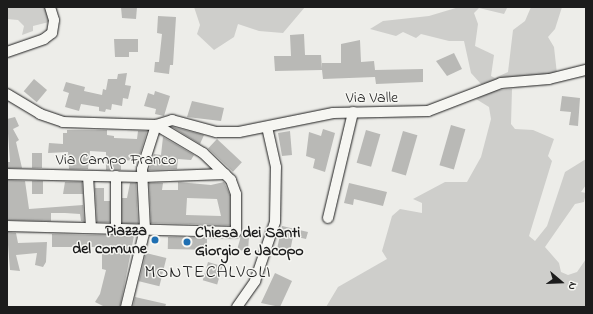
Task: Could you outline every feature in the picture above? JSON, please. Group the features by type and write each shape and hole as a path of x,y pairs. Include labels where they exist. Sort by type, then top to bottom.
{"street":[{"path":"7,52 44,39 52,32 54,20 50,7"},
{"name":"Via Valle","path":"156,125 172,120 216,132 267,127 314,116 353,112 428,111 489,86 549,79 586,70"},
{"path":"7,94 40,114 63,122 156,125 203,153 225,174 236,194 236,232 7,226"},
{"path":"328,218 353,112"},
{"path":"126,307 145,230 142,177 156,125"},
{"path":"237,307 255,281 275,222 276,172 267,127"},
{"name":"Via Campo Franco","path":"7,174 142,177 225,174"},
{"path":"88,176 91,228"},
{"path":"116,176 116,229"}],"shaded area":[{"path":"7,7 45,7 49,22 33,26 33,31 22,35 24,26 18,20 7,19"},
{"path":"194,7 305,7 283,33 259,31 238,24 234,37 214,50 197,34 200,25"},
{"path":"459,7 507,8 504,14 479,8 474,13 478,24 475,46 494,55 491,76 495,78 508,72 513,30 525,21 531,7 562,7 555,29 548,37 554,47 557,74 481,84 471,73 464,41 449,41 421,34 416,38 403,32 396,36 370,29 383,21 429,16"},
{"path":"512,89 511,124 515,129 533,130 554,139 548,156 552,161 529,236 535,241 547,226 565,172 586,159 586,185 581,192 586,193 584,202 575,204 545,247 559,263 561,272 568,275 577,272 586,259 586,307 326,307 338,287 387,259 382,251 392,216 400,209 422,213 422,203 413,199 445,182 467,182 481,157 491,119 489,107 476,99 496,90"}],"building":[{"path":"121,7 137,7 136,19 122,18"},
{"path":"158,16 176,17 173,65 170,65 169,74 154,72 155,62 159,62 162,34 157,33"},
{"path":"304,34 305,55 321,55 322,69 322,63 341,63 341,44 360,40 361,62 374,61 375,70 423,69 423,82 376,84 375,77 323,79 322,70 275,71 274,56 291,56 290,35"},
{"path":"114,39 138,39 138,52 129,52 129,57 115,57"},
{"path":"454,53 462,69 447,76 436,61"},
{"path":"127,73 125,85 131,86 128,99 123,98 122,106 112,104 111,110 106,109 105,112 99,111 99,107 81,104 79,111 65,107 69,93 63,91 66,82 85,87 84,91 102,95 103,89 106,90 108,79 117,79 118,74"},
{"path":"34,79 47,90 37,102 24,91"},
{"path":"155,91 170,96 164,116 155,114 156,109 144,106 148,93 154,95"},
{"path":"562,96 580,98 578,126 569,125 571,112 560,111"},
{"path":"192,101 224,108 221,121 187,117"},
{"path":"15,117 19,126 13,129 19,140 16,142 22,168 7,168 7,162 10,162 7,119"},
{"path":"451,125 465,129 454,170 439,165"},
{"path":"173,127 204,135 200,144"},
{"path":"323,129 335,133 325,172 313,168 315,159 306,156 309,132 321,136"},
{"path":"67,130 107,130 107,135 114,136 114,138 137,139 138,131 147,131 138,161 121,160 121,170 106,170 106,152 90,151 88,169 69,169 68,152 48,153 49,143 63,144 63,133 67,133"},
{"path":"366,130 380,134 371,167 357,163"},
{"path":"290,131 292,155 282,156 278,133"},
{"path":"403,131 417,135 406,176 391,171"},
{"path":"163,137 194,155 191,160 178,159 177,169 149,170 154,154 161,155"},
{"path":"217,139 242,162 233,172 208,149"},
{"path":"32,153 42,153 42,168 32,168"},
{"path":"7,180 25,181 29,209 83,205 84,222 81,221 80,214 65,213 51,213 51,221 7,220"},
{"path":"32,181 43,181 43,194 32,194"},
{"path":"65,182 82,182 83,194 63,194"},
{"path":"178,182 211,185 224,182 230,195 230,225 151,223 149,183 163,183 162,190 178,190","holes":["187,198 217,199 221,216 186,215"]},
{"path":"130,183 136,183 138,223 122,223 122,198 127,198"},
{"path":"349,183 387,192 383,206 354,199 353,205 344,203"},
{"path":"95,188 104,188 104,201 110,201 110,222 97,222"},
{"path":"282,226 308,232 306,239 293,236 290,252 277,249"},
{"path":"7,232 16,233 18,243 47,242 46,262 43,267 35,265 37,253 16,255 20,271 10,270"},
{"path":"52,234 134,236 120,307 105,307 95,302 100,294 106,270 102,269 102,247 52,247"},
{"path":"241,236 249,237 248,251 237,250"},
{"name":"Chiesa dei Santi Giorgio e Jacopo","path":"168,237 207,238 207,250 168,249"},
{"path":"146,253 166,258 159,286 139,281"},
{"path":"208,262 222,266 217,284 203,280"},
{"path":"275,273 292,281 280,307 261,303"},
{"path":"135,297 166,304 165,307 133,307"}],"place":[{"name":"Piazza del comune","path":"155,240"},
{"name":"Chiesa dei Santi Giorgio e Jacopo","path":"187,242"}],"district":[{"name":"MONTECALVOLI","path":"208,273"}]}
